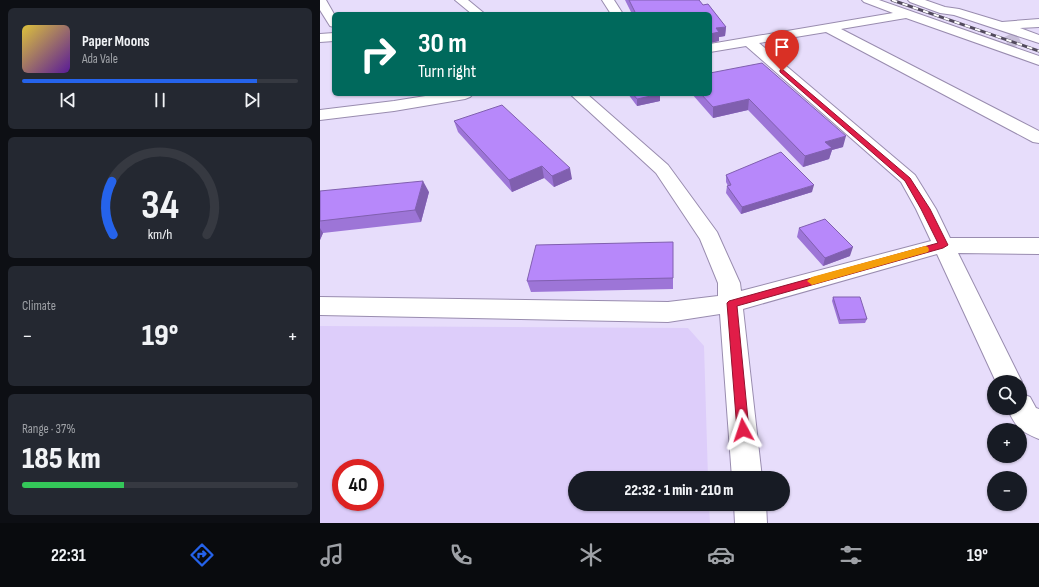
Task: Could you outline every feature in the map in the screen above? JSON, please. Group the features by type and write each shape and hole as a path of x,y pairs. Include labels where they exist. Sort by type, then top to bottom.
{"street":[{"path":"320,0 332,20"},
{"path":"461,0 476,12"},
{"path":"608,0 616,12"},
{"path":"868,0 907,14 1003,44 1039,61"},
{"path":"913,0 944,11 955,11 1001,26 1022,36 1039,39"},
{"path":"712,48 907,14"},
{"path":"1001,26 1039,23"},
{"path":"827,27 1039,138"},
{"path":"320,38 332,37"},
{"path":"748,41 908,179 926,209 1006,375"},
{"path":"320,115 390,100 441,96"},
{"path":"580,96 662,169 710,237 729,283 747,471"},
{"path":"320,306 668,312 732,303 943,245 1039,246"},
{"path":"1025,415 1039,425"},
{"path":"751,511 752,523"}],"shaded area":[{"path":"320,326 688,328 704,346 708,471 568,471 568,511 709,511 710,523 320,523"}],"building":[{"path":"629,0 699,0 703,5 708,4 726,27 716,28 719,32 712,34 712,12 635,12"},
{"path":"762,63 846,136 825,142 832,148 805,156 749,99 713,107 703,96 712,96 712,73"},
{"path":"635,96 651,96 637,99"},
{"path":"502,105 570,168 552,176 542,166 509,180 454,121"},
{"path":"781,152 814,185 742,207 727,186 731,185 726,175"},
{"path":"423,181 415,210 320,221 320,191"},
{"path":"825,219 853,247 825,258 799,228"},
{"path":"673,242 673,278 527,281 536,245"},
{"path":"833,297 860,297 867,319 840,320"}],"tunnel":[{"path":"1007,43 1019,37"}],"railway":[{"path":"892,0 1039,51"}],"slow traffic":[{"path":"812,281 925,250"}],"route":[{"path":"743,430 732,303 943,245 926,209 908,179 782,71"}]}
